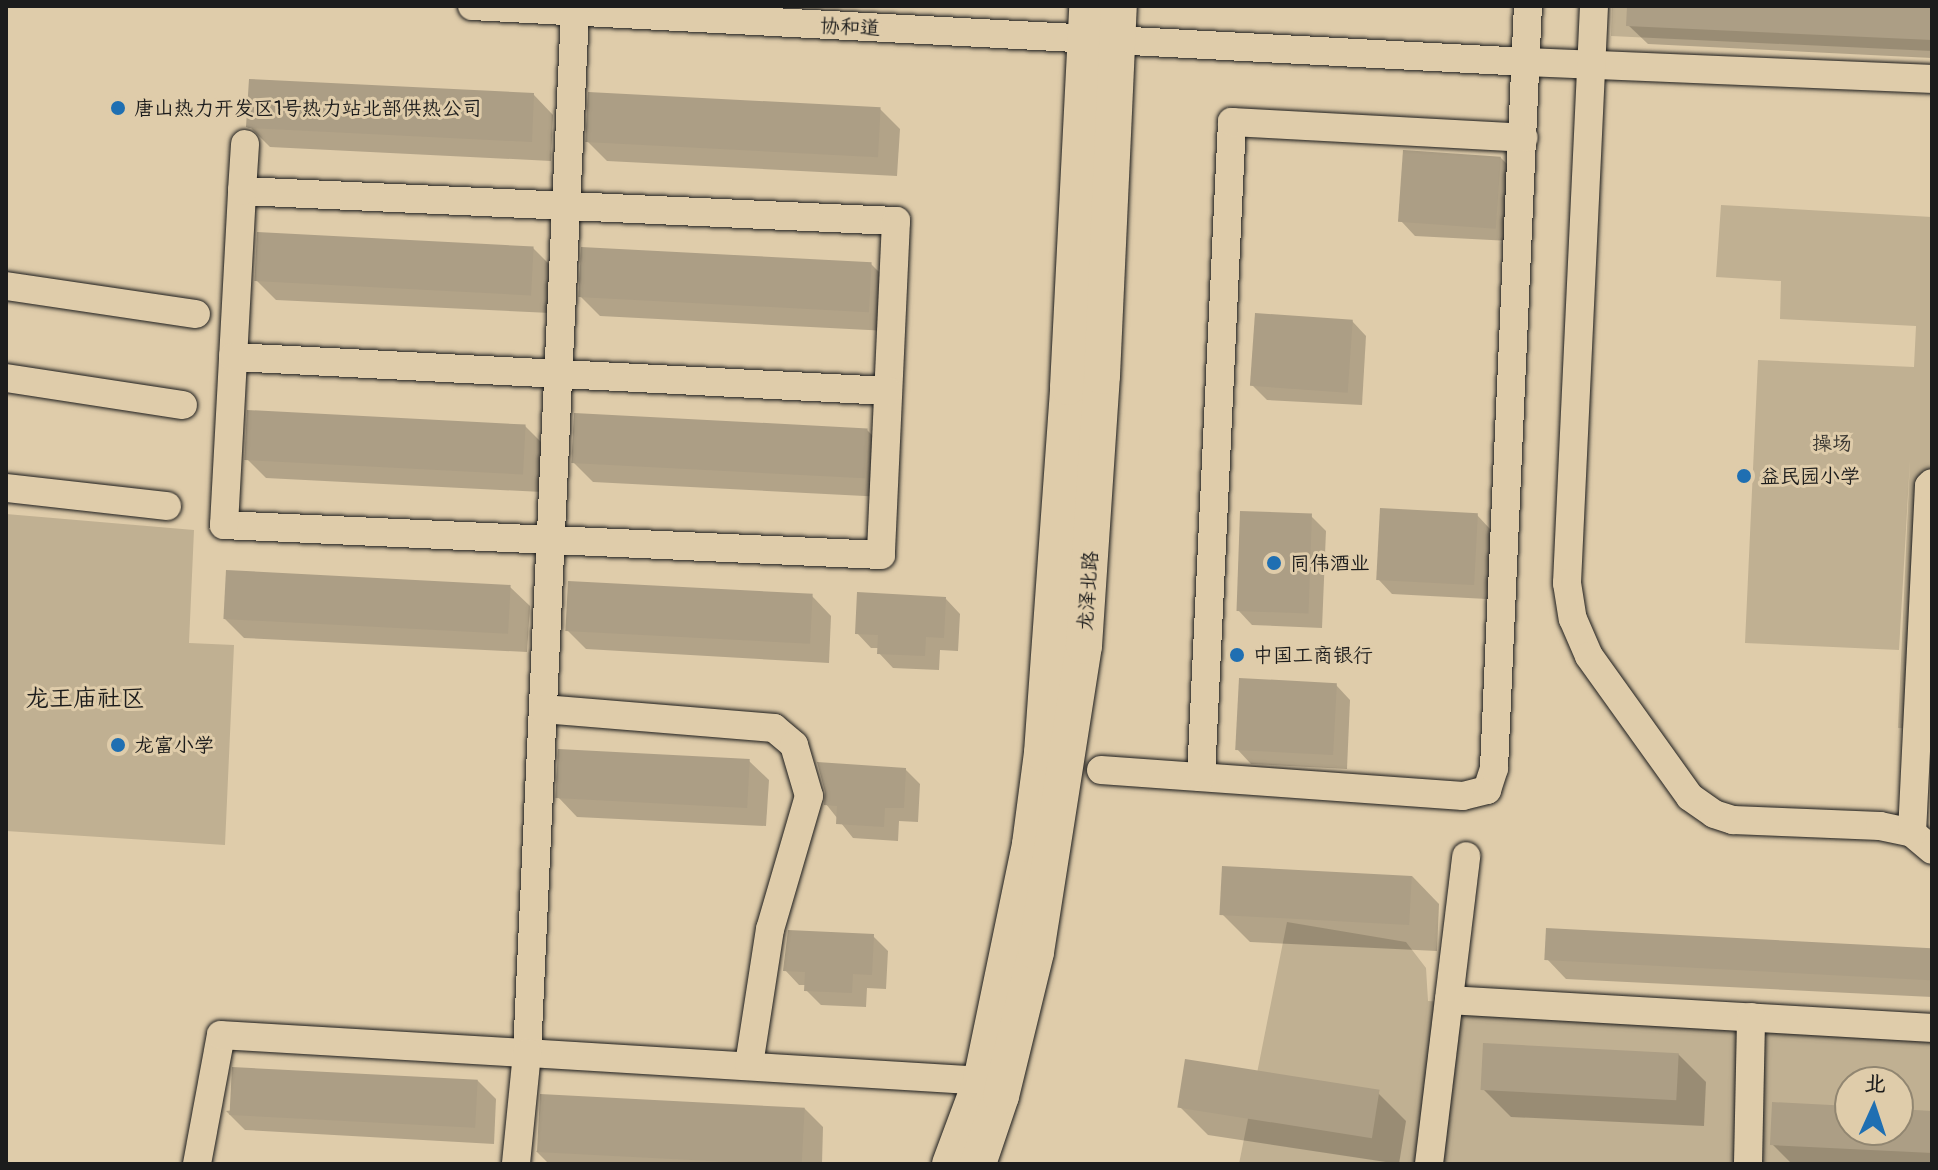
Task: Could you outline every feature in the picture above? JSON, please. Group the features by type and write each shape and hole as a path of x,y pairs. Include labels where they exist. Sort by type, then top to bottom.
{"main road":[{"name":"龙泽北路","path":"978,1164 991,1089 1036,952 1084,646 1102,376 1096,29 1119,6"},
{"name":"龙泽北路","path":"950,1164 991,1089"}],"street":[{"name":"协和道","path":"472,6 1096,29 1528,62 1932,79"},
{"path":"1101,770 1463,796 1487,790 1494,768 1528,62 1528,6"},
{"path":"1594,6 1567,583 1573,619 1589,656 1690,797 1714,814 1733,820 1880,826 1922,841 1929,486 1932,483"},
{"path":"516,1164 527,1053 575,12"},
{"path":"1201,777 1232,122 1524,138"},
{"path":"242,191 896,221 881,555 224,525 242,191 245,144"},
{"path":"6,286 196,314"},
{"path":"233,357 888,391"},
{"path":"6,378 183,405"},
{"path":"6,488 167,506"},
{"path":"543,709 774,728 794,745 809,796 770,929 749,1065"},
{"path":"1429,1164 1466,856"},
{"path":"1449,1000 1932,1028"},
{"path":"1748,1164 1751,1017"},
{"path":"197,1164 221,1035 749,1065 991,1089"}],"green space":[{"path":"1612,6 1932,6 1932,51 1611,36"},
{"name":"操场","path":"1721,205 1932,217 1932,730 1898,728 1910,460 1899,650 1745,643 1758,360 1914,367 1916,326 1780,319 1781,281 1716,277"},
{"path":"6,514 194,530 189,643 234,645 225,845 6,831"},
{"path":"1287,922 1406,942 1426,968 1428,1001 1932,1036 1932,1164 1239,1164"}],"building":[{"path":"1627,6 1932,6 1932,40 1626,26"},
{"path":"249,79 534,93 532,142 249,128 246,127"},
{"path":"588,92 881,107 878,157 585,142"},
{"path":"1403,150 1501,157 1496,229 1398,222"},
{"path":"257,232 534,246 531,295 254,281"},
{"path":"581,247 872,262 869,312 578,297"},
{"path":"1255,313 1353,320 1348,393 1250,386"},
{"path":"247,410 526,425 523,475 244,460"},
{"path":"574,413 868,428 865,478 571,463"},
{"path":"1380,508 1478,513 1474,585 1376,580"},
{"name":"同伟酒业","path":"1240,511 1312,514 1308,613 1237,611"},
{"path":"226,570 511,585 508,634 223,619"},
{"path":"568,581 813,594 810,644 565,631"},
{"path":"857,592 946,597 944,638 926,637 925,656 877,654 878,635 855,634"},
{"path":"1239,678 1337,683 1333,755 1235,750"},
{"path":"558,749 750,759 747,808 555,798"},
{"path":"817,762 906,768 904,808 885,808 884,827 836,824 837,806 824,805 825,792"},
{"path":"1222,866 1412,876 1409,925 1219,915"},
{"path":"1546,928 1931,948 1930,980 1544,960"},
{"path":"788,930 874,934 872,975 853,974 852,993 804,991 805,972 783,971"},
{"path":"1483,1043 1679,1053 1676,1100 1481,1090"},
{"path":"1185,1059 1380,1090 1372,1138 1177,1107"},
{"path":"232,1067 478,1080 475,1128 229,1115"},
{"path":"540,1094 805,1108 802,1164 537,1152"},
{"path":"1772,1102 1834,1105 1834,1146 1914,1146 1914,1110 1932,1111 1932,1153 1770,1145"}],"place":[{"name":"唐山热力开发区1号热力站北部供热公司","path":"118,108"},
{"name":"益民园小学","path":"1744,476"},
{"name":"同伟酒业","path":"1274,563"},
{"name":"中国工商银行","path":"1237,655"},
{"name":"龙富小学","path":"118,745"}],"district":[{"name":"龙王庙社区","path":"85,699"}]}
